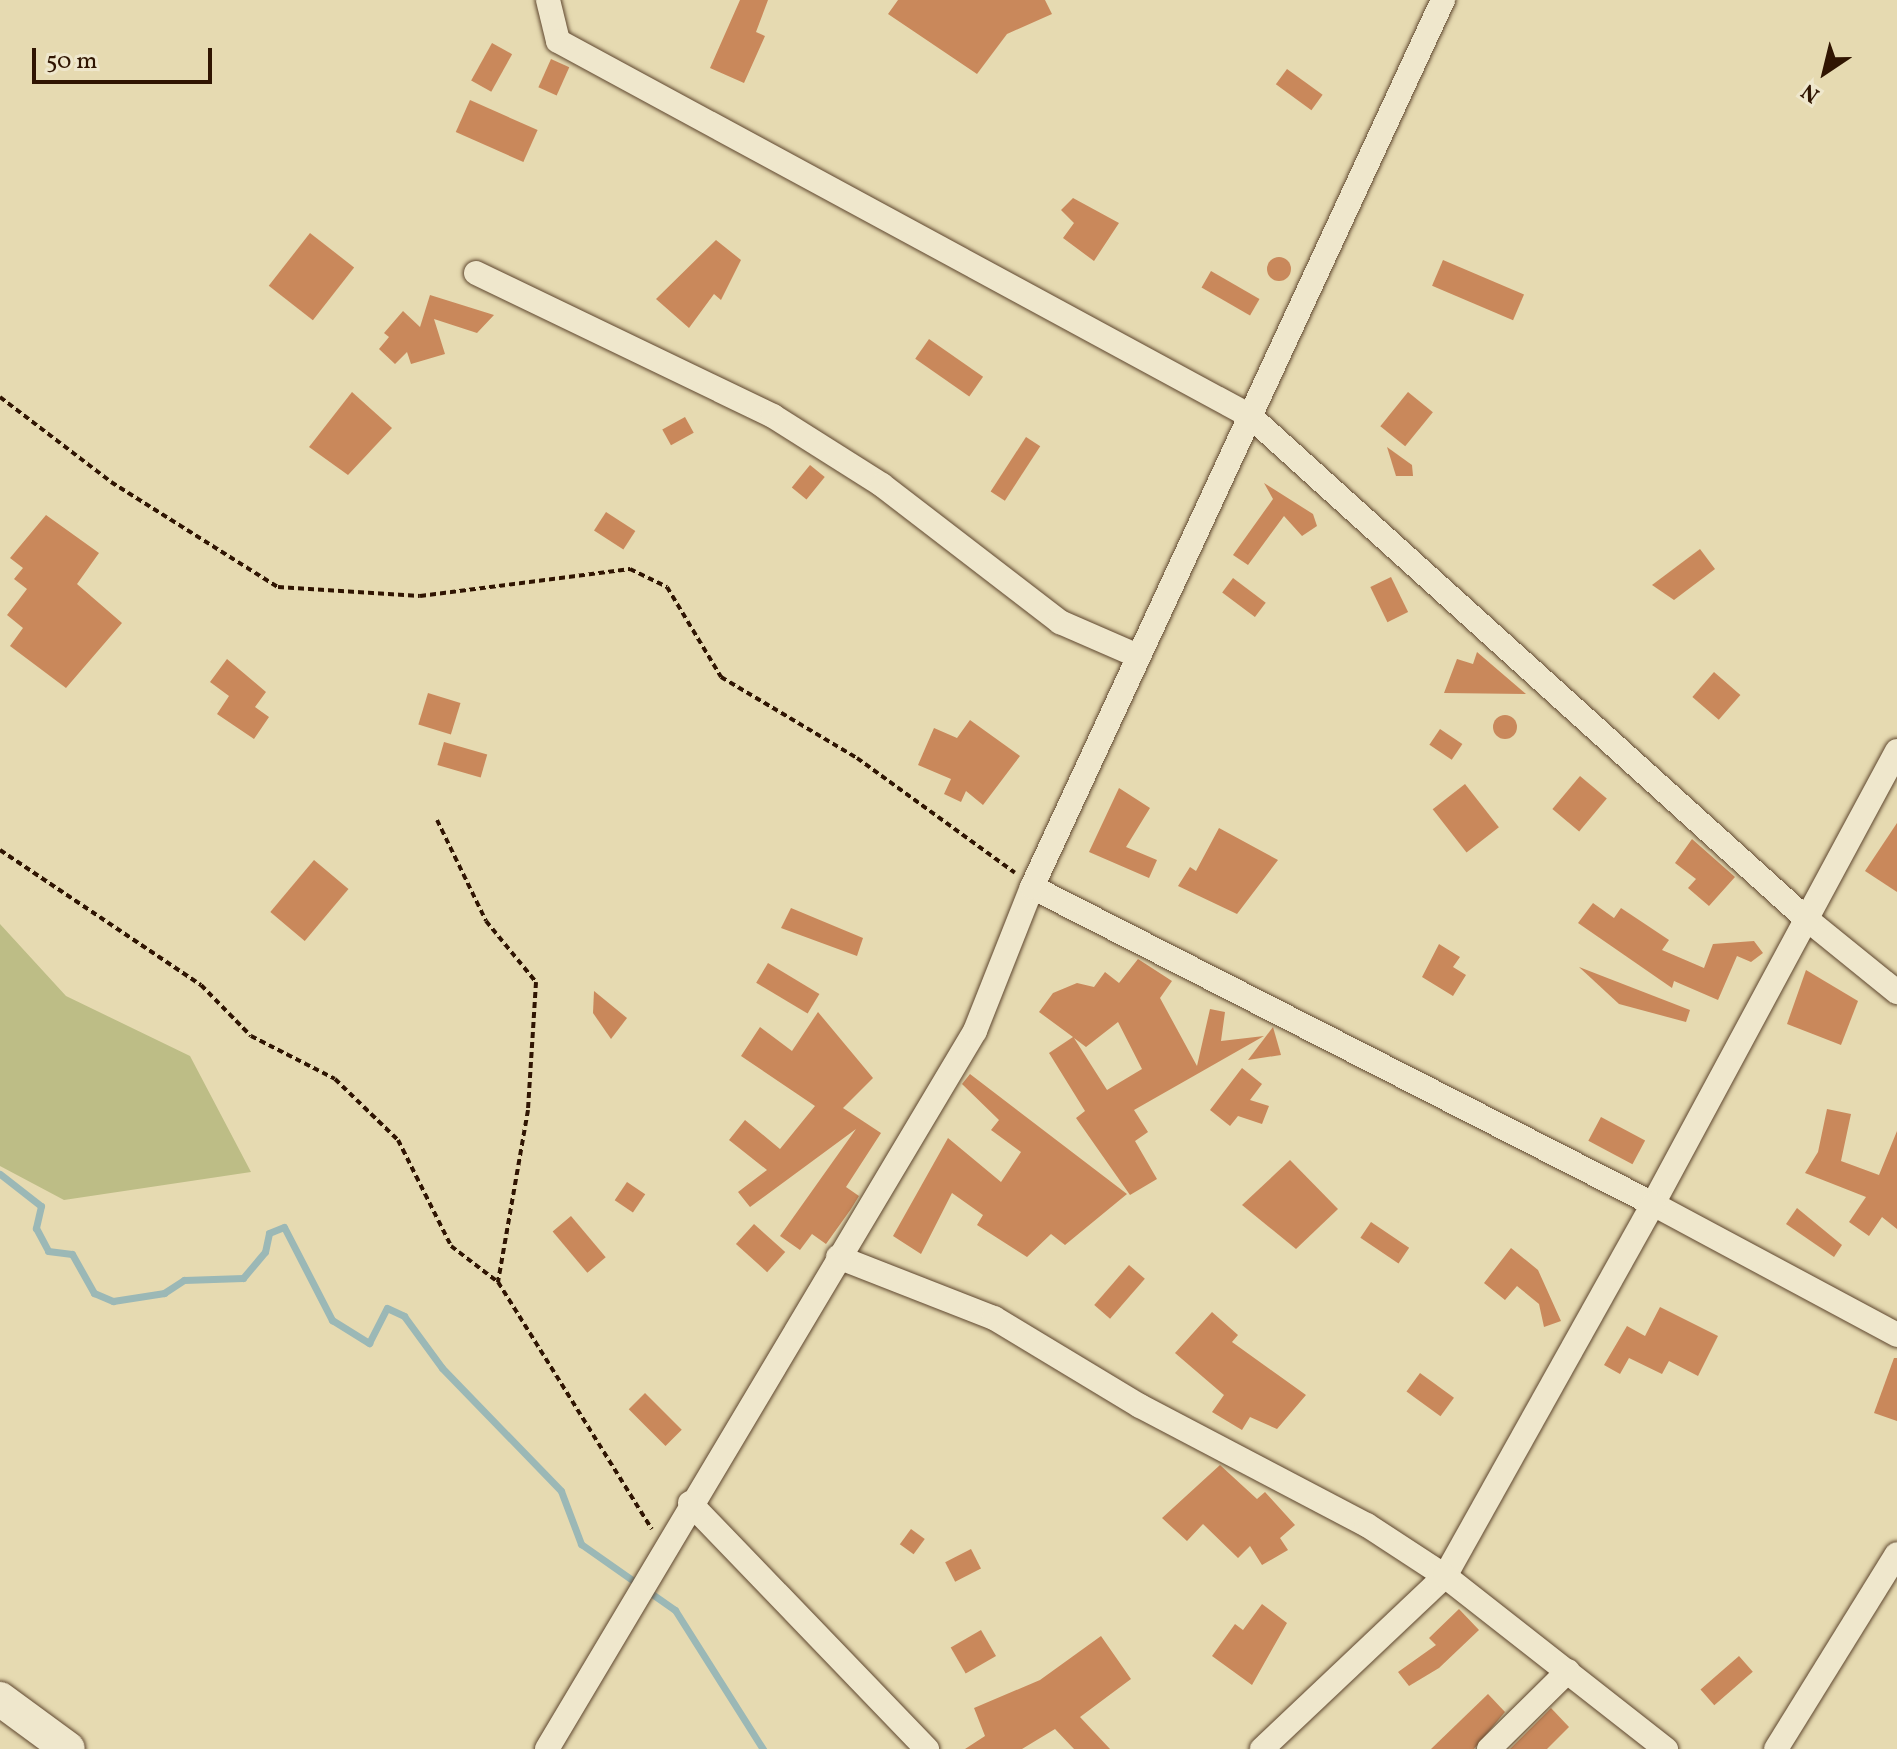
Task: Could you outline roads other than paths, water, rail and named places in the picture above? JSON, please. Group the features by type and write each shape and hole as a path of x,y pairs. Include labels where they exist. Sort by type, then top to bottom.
{"main road":[{"path":"0,1699 68,1749"}],"street":[{"path":"548,0 558,41 1250,416 1803,916 1897,992"},
{"path":"547,1749 690,1503 975,1031 1032,887 1443,0"},
{"path":"476,273 773,416 882,485 1060,622 1138,656"},
{"path":"1262,1749 1445,1576 1653,1204 1803,916 1897,751"},
{"path":"1032,887 1653,1204 1897,1335"},
{"path":"838,1257 994,1318 1445,1576 1666,1749"},
{"path":"690,1503 927,1749"},
{"path":"1776,1749 1897,1554"},
{"path":"1489,1749 1568,1671"}],"waterway":[{"path":"0,1174 41,1206 36,1228 48,1251 72,1254 94,1293 113,1301 164,1293 184,1280 243,1278 265,1252 269,1233 284,1227 332,1320 369,1343 387,1308 404,1316 442,1368 561,1491 581,1544 675,1610 763,1749"}]}
